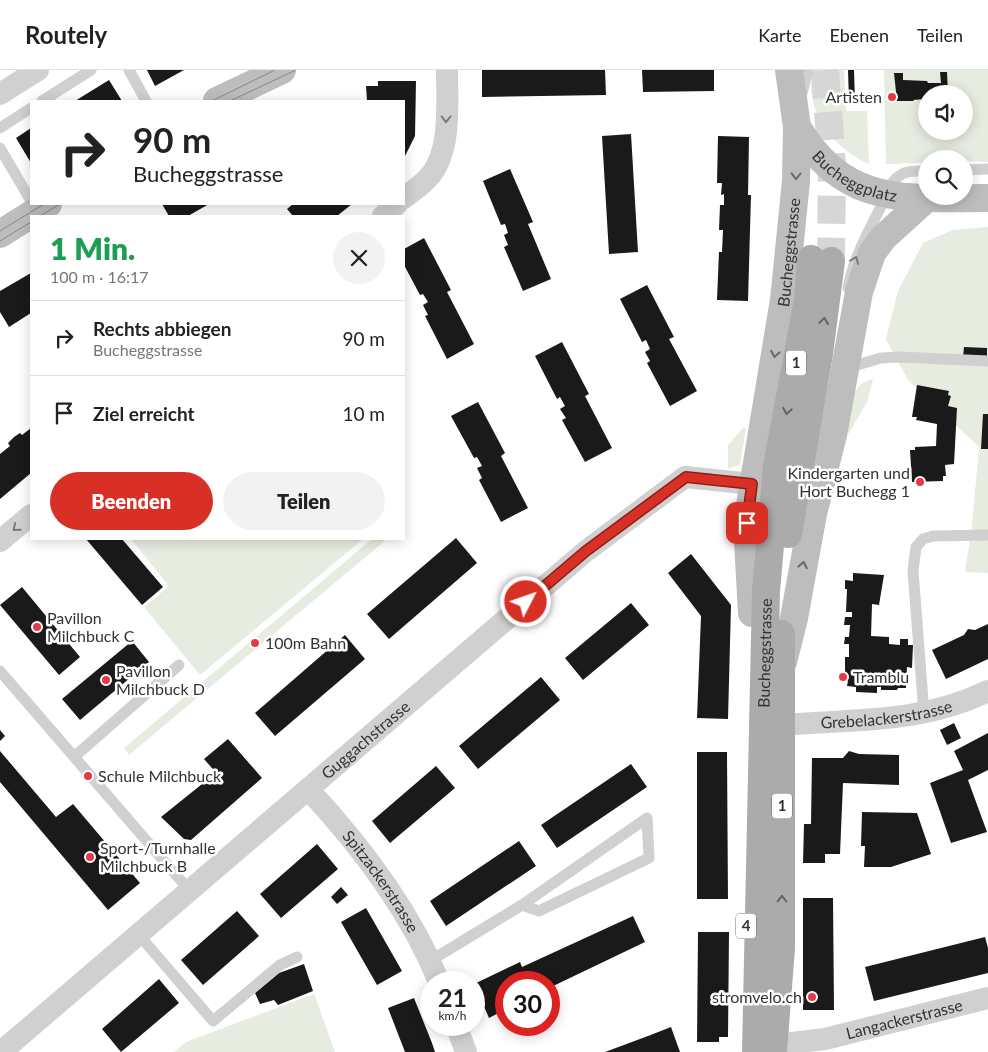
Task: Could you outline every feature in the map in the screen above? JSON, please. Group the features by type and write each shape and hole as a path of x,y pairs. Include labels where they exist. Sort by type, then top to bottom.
{"main road":[{"name":"Bucheggstrasse","path":"756,1052 772,732 782,664 780,613 788,533 819,354 821,260 808,300 777,466 765,608 772,732 786,1049"},
{"name":"4","path":"744,1052 752,613 761,535 777,466"}],"street":[{"path":"0,94 38,70"},
{"path":"219,100 282,70"},
{"path":"405,197 428,178 437,164 446,135 447,70"},
{"name":"Bucheggstrasse","path":"752,613 747,523 784,300 796,181 797,127 793,72"},
{"name":"Bucheggplatz","path":"797,127 805,141 826,164 848,182 869,191 918,197"},
{"name":"Bucheggplatz","path":"973,198 988,198"},
{"path":"0,234 37,205"},
{"path":"384,215 396,205"},
{"name":"Bucheggstrasse","path":"782,664 794,618 812,514 822,486 847,368 859,292 872,253 895,225 919,205"},
{"name":"Guggachstrasse","path":"1,1052 586,551 686,477 752,484"},
{"path":"0,540 30,516"},
{"name":"Grebelackerstrasse","path":"772,732 884,721 924,713 988,691"},
{"name":"Spitzackerstrasse","path":"308,789 378,874 407,916 434,971"},
{"name":"Langackerstrasse","path":"786,1049 988,998"},
{"path":"460,1036 466,1052"}],"lane":[{"path":"44,100 91,70"},
{"path":"129,70 145,100"},
{"path":"0,128 30,109"},
{"path":"0,148 30,194"},
{"path":"973,170 988,169"},
{"path":"812,514 810,492 851,271 860,247 898,174 906,171 918,171"},
{"path":"847,368 881,358 900,357 988,361"},
{"path":"924,713 913,571 916,547 923,539 933,536 988,535"},
{"path":"74,757 180,665"},
{"path":"0,671 190,891"},
{"path":"750,801 772,732"},
{"path":"430,961 522,905 647,818 649,858 539,911 522,905"},
{"path":"139,935 213,1021 280,965 297,957"}],"shaded area":[{"path":"814,70 844,70 846,111 867,111 869,164 856,158 844,149 824,126 812,99 811,85"},
{"path":"884,70 988,70 988,162 973,161 973,150 918,150 918,163 886,164"},
{"path":"988,227 988,573 965,572 972,526 979,447 908,380 886,339 898,291 923,243 953,230"},
{"path":"871,379 873,380 867,402 846,435 854,393 861,384"},
{"path":"744,427 746,429 740,465 728,469 728,445"},
{"path":"132,540 362,540 200,675 144,607 169,586"},
{"name":"100m Bahn","path":"371,540 386,540 129,755 124,748"},
{"path":"314,994 335,1052 174,1052 186,1042"}],"building":[{"path":"147,70 184,70 155,86"},
{"path":"482,70 605,70 606,95 482,97"},
{"path":"642,70 714,70 714,91 643,92"},
{"path":"848,70 854,70 855,101 849,102"},
{"path":"940,72 947,72 948,85 918,85 918,100 897,101 894,73 903,73 903,80 941,83"},
{"path":"109,80 121,100 77,100"},
{"path":"378,81 416,81 415,136 405,156 405,100 367,100 366,86 378,86"},
{"path":"30,129 30,161 16,138"},
{"path":"631,134 638,252 609,254 602,136"},
{"path":"718,136 749,137 748,195 751,195 748,301 717,300 719,252 722,252 723,230 719,230 720,205 724,205 724,194 721,195 722,183 717,183"},
{"path":"510,169 533,222 528,224 551,279 523,291 504,247 508,245 504,235 508,233 505,224 501,225 483,181"},
{"path":"163,205 207,205 190,215 168,215"},
{"path":"292,205 351,205 338,215 292,215 287,209"},
{"path":"424,238 451,290 447,292 474,344 447,359 425,316 428,315 423,305 428,302 423,294 420,295 405,267 405,248"},
{"path":"30,274 30,314 9,327 0,312 0,291"},
{"path":"647,285 674,337 669,339 697,391 670,406 647,363 650,361 645,352 650,349 646,340 642,342 620,299"},
{"path":"562,342 589,394 585,396 612,448 585,462 562,420 566,418 560,409 565,406 560,397 557,399 535,356"},
{"path":"964,347 987,348 987,358 963,357"},
{"name":"Kindergarten und Hort Buchegg 1","path":"917,385 949,391 948,395 951,396 948,406 957,408 954,464 945,465 946,476 943,476 943,481 912,482 910,450 915,450 915,447 936,446 937,424 916,420 917,417 912,417"},
{"path":"478,402 505,453 501,456 528,508 501,522 479,480 482,478 477,468 482,466 477,457 474,458 451,416"},
{"path":"983,414 988,414 988,449 981,449"},
{"path":"30,429 30,474 0,499 0,454 10,446 8,443 14,437 20,433 22,435"},
{"path":"456,538 477,563 389,639 367,614"},
{"path":"87,540 123,540 163,587 142,605"},
{"path":"691,554 731,605 728,719 697,718 701,616 668,573"},
{"path":"853,573 884,575 879,605 872,604 871,636 889,637 889,644 900,645 900,639 908,639 908,645 913,645 912,668 907,667 906,688 881,690 881,687 877,687 877,693 856,692 856,687 847,686 848,681 841,681 841,672 845,672 845,657 849,657 849,644 844,644 845,637 849,637 850,625 844,625 845,617 852,617 852,612 846,612 847,589 845,589 845,580 853,581"},
{"name":"Pavillon Milchbuck C","path":"22,587 80,657 59,675 0,605"},
{"path":"631,603 649,625 583,680 565,658"},
{"path":"988,624 988,659 946,679 932,650 964,635 968,629 975,630"},
{"path":"345,635 365,659 275,736 255,713"},
{"name":"Pavillon Milchbuck D","path":"132,641 149,662 80,720 62,699"},
{"path":"541,677 560,700 478,769 459,746"},
{"path":"954,723 961,738 947,745 940,730"},
{"path":"0,730 5,736 0,741"},
{"path":"988,733 988,770 968,780 987,832 951,843 930,783 963,770 954,751"},
{"path":"228,739 262,778 191,840 184,839 161,817 212,776 218,775 204,759"},
{"name":"Sport-/Turnhalle Milchbuck B","path":"0,751 56,817 73,804 140,883 108,910 0,782"},
{"path":"849,751 859,754 899,755 899,785 843,783 840,854 825,854 825,863 803,863 804,824 811,824 812,758 843,758"},
{"path":"697,752 727,752 728,899 697,899"},
{"path":"631,764 647,787 557,848 541,825"},
{"path":"436,766 455,788 390,843 372,821"},
{"path":"862,812 917,813 931,854 891,867 864,867 865,846 861,846"},
{"path":"519,841 536,866 446,926 430,901"},
{"path":"317,844 338,869 281,918 260,894"},
{"path":"341,887 348,895 337,904 331,897"},
{"path":"803,898 833,898 834,1010 803,1010"},
{"path":"366,908 402,971 377,985 341,922"},
{"path":"237,911 259,936 203,985 181,960"},
{"path":"633,916 645,942 560,983 560,971 501,971 520,962 522,967"},
{"path":"698,932 729,932 728,1037 719,1037 719,1042 697,1042"},
{"path":"985,937 988,948 988,973 874,1001 865,967"},
{"path":"304,964 313,991 278,1005 274,1000 260,1004 255,993 279,973"},
{"path":"495,974 495,1015 489,1018 485,1009 485,979"},
{"path":"159,979 179,1003 121,1052 102,1029"},
{"path":"414,998 420,1013 420,1036 429,1036 435,1052 405,1052 388,1008"},
{"path":"671,1027 680,1052 605,1052 648,1036"}],"tunnel":[{"path":"825,70 832,166 831,261"}],"tram line":[{"path":"214,100 275,70"},
{"path":"232,100 296,70"},
{"path":"0,231 42,205"},
{"path":"42,215 58,205"},
{"path":"0,241 30,223"}],"place":[{"name":"Artisten","path":"892,97"},
{"name":"Kindergarten und Hort Buchegg 1","path":"920,482"},
{"name":"Pavillon Milchbuck C","path":"37,627"},
{"name":"100m Bahn","path":"255,643"},
{"name":"Tramblu","path":"843,677"},
{"name":"Pavillon Milchbuck D","path":"106,680"},
{"name":"Schule Milchbuck","path":"88,776"},
{"name":"Sport-/Turnhalle Milchbuck B","path":"90,857"},
{"name":"stromvelo.ch","path":"812,997"}],"route":[{"path":"526,602 586,551 686,477 752,484 747,523"}]}
